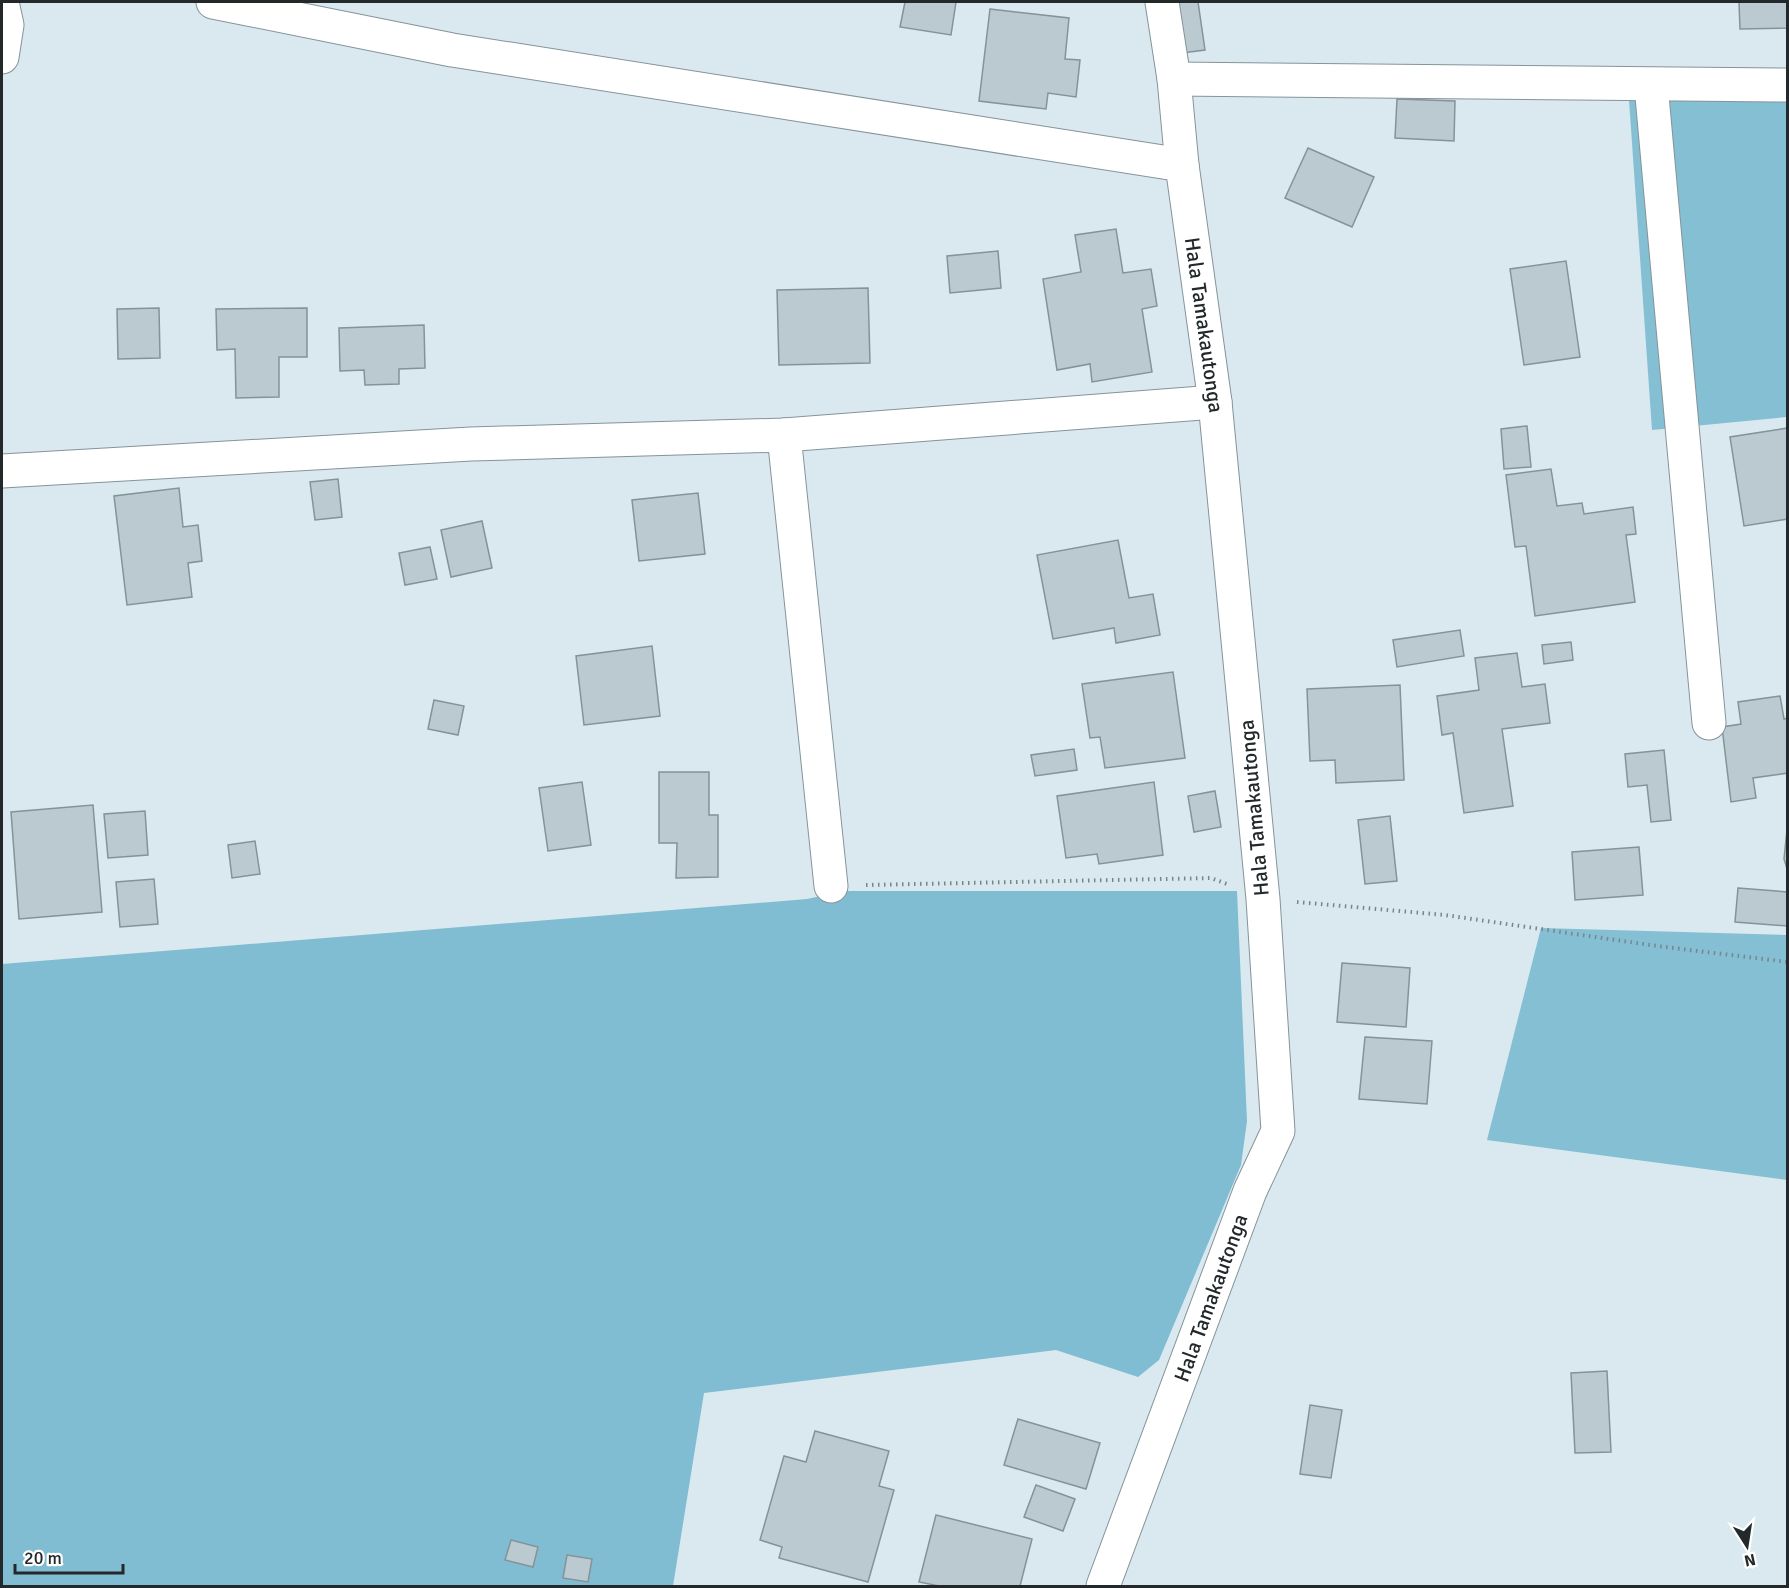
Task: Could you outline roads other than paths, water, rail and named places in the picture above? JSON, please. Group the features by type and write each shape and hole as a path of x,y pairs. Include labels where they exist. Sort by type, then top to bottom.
{"street":[{"path":"2,2 7,25 2,57"},
{"path":"213,2 452,50 1182,165"},
{"name":"Hala Tamakautonga","path":"1103,1587 1250,1191 1278,1131 1263,898 1215,402 1162,2"},
{"path":"1174,79 1788,86"},
{"path":"1651,85 1709,723"},
{"path":"2,471 471,444 784,435 1215,402"},
{"path":"784,435 831,886"}]}
